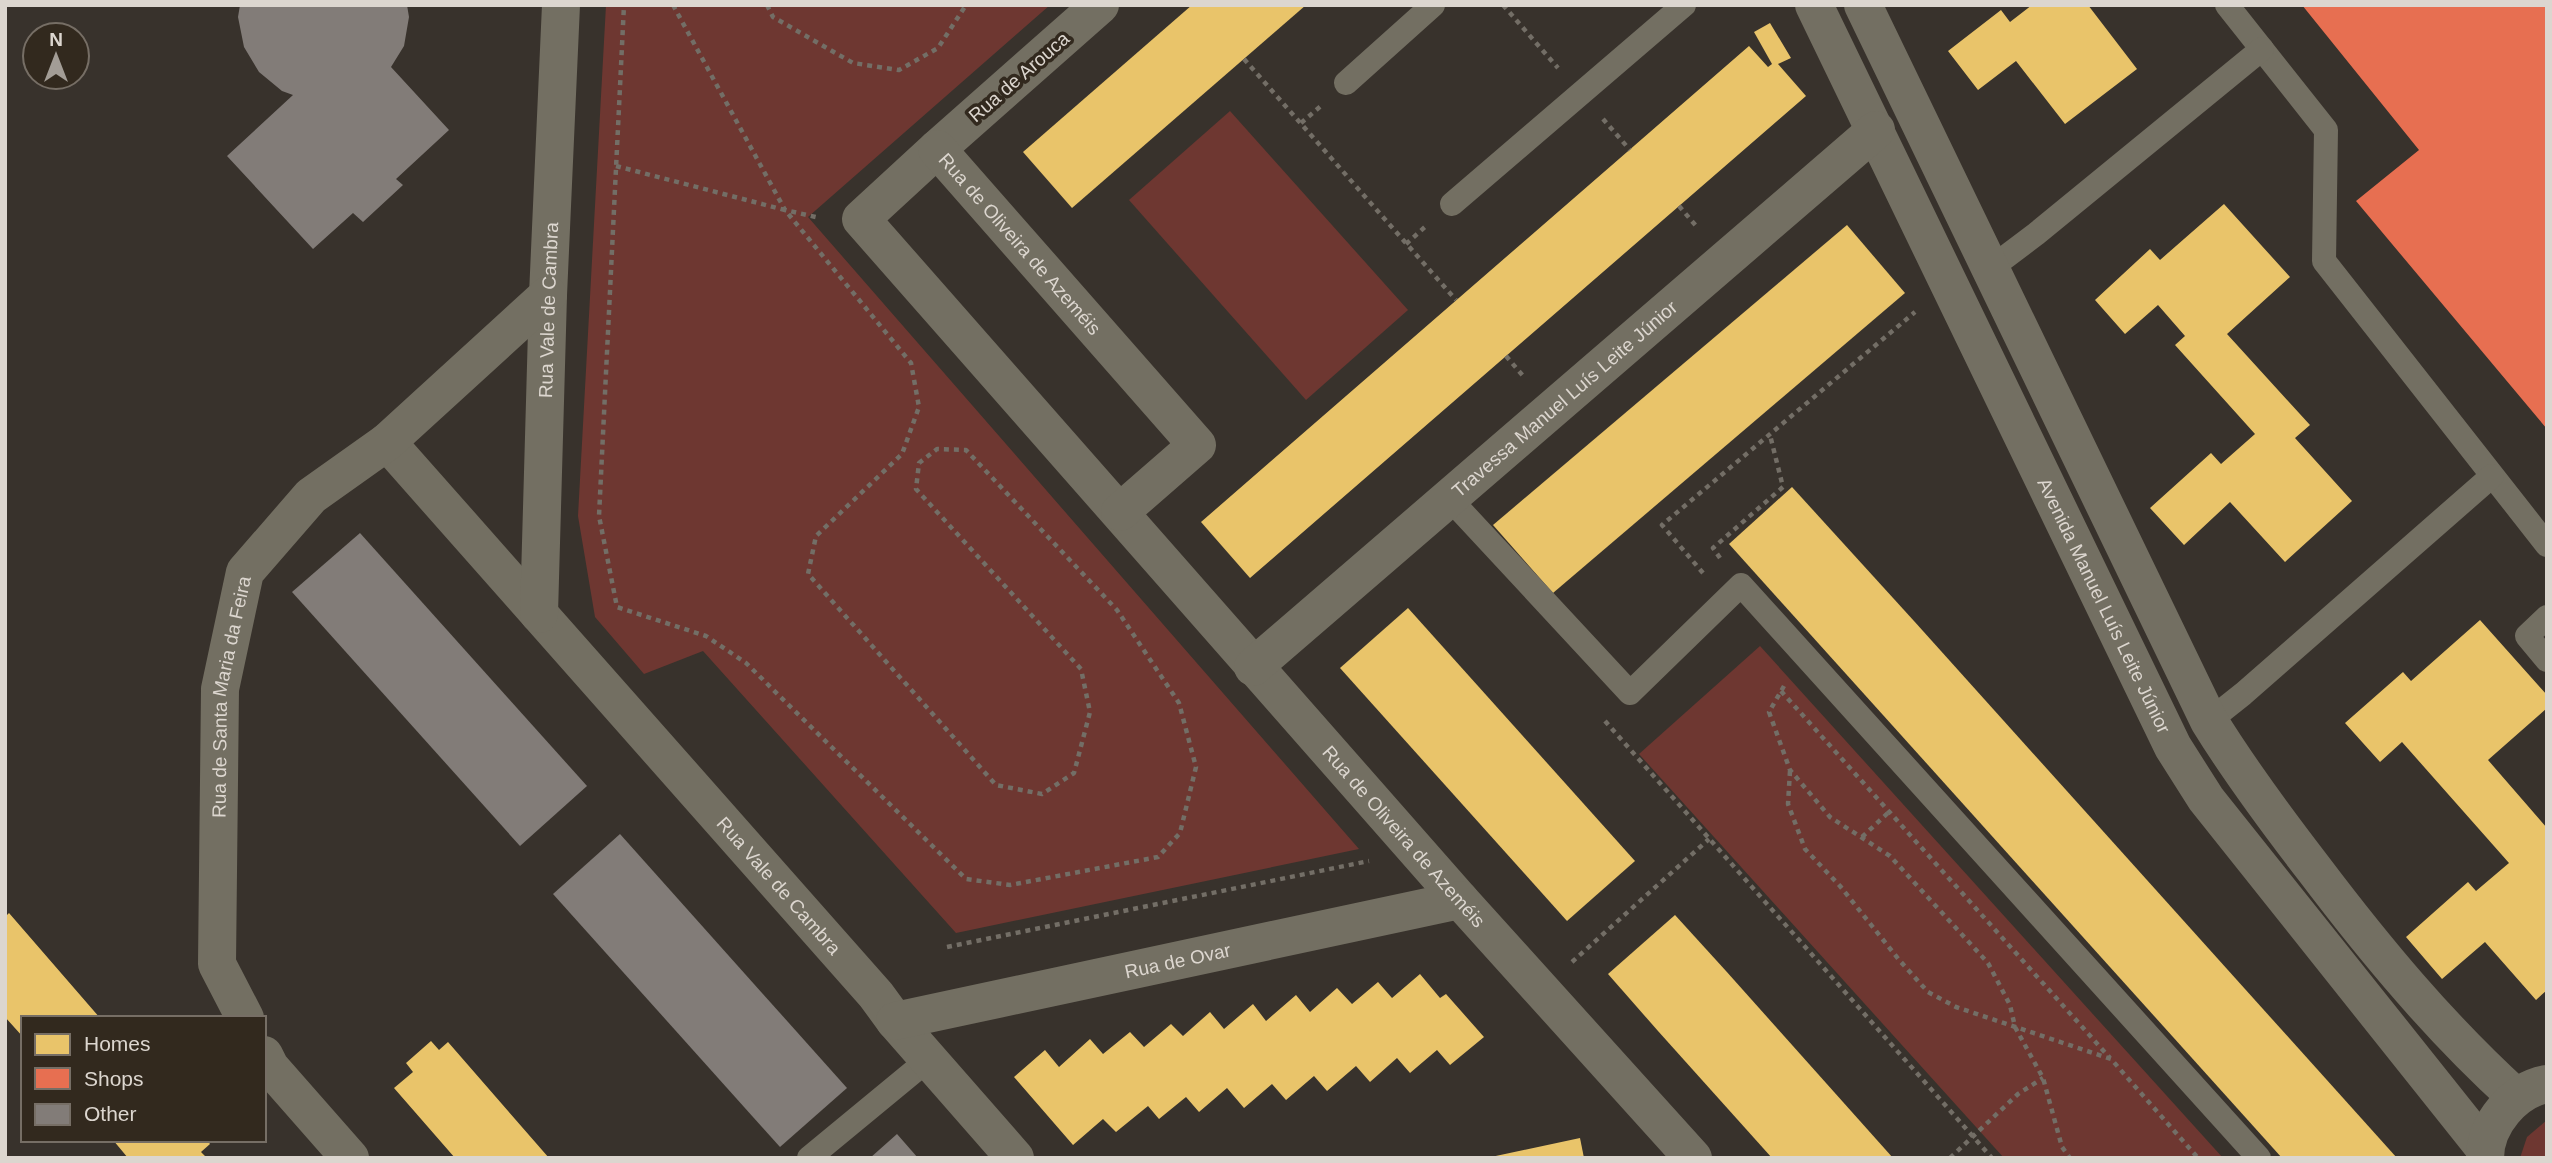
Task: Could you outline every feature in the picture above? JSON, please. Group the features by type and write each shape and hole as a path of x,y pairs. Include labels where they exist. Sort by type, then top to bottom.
{"street":[{"name":"Rua Vale de Cambra","path":"539,614 548,295 561,5"},
{"name":"Rua de Arouca","path":"937,149 1100,5"},
{"name":"Avenida Manuel Luís Leite Júnior","path":"1814,5 2173,747 2206,799 2485,1154"},
{"name":"Avenida Manuel Luís Leite Júnior","path":"1863,5 2209,720 2241,773 2367,939 2467,1053 2532,1091 2496,1121 2485,1154"},
{"name":"Travessa Manuel Luís Leite Júnior","path":"1253,667 1875,130"},
{"name":"Rua de Oliveira de Azeméis","path":"1120,512 1197,445 937,149 861,219 1253,667 1693,1158"},
{"name":"Rua de Santa Maria da Feira","path":"244,1016 217,964 217,950 220,689 245,572 311,496 387,442 548,295"},
{"name":"Rua Vale de Cambra","path":"387,442 867,985 895,1021 1016,1158"},
{"name":"Rua de Ovar","path":"895,1021 1460,900"},
{"path":"266,1059 270,1067 350,1158"}],"lane":[{"path":"1346,83 1433,5"},
{"path":"1452,204 1684,5"},
{"path":"2227,5 2326,130 2324,261 2547,545"},
{"path":"1991,268 2262,49"},
{"path":"2209,720 2244,694 2492,475"},
{"path":"1449,498 1630,693 1741,585 2259,1158"},
{"path":"2547,617 2527,636 2547,660"},
{"path":"809,1158 929,1059"}],"path":[{"path":"624,5 599,516 617,607 706,636 746,663 965,879 1010,885 1158,857 1180,833 1196,767 1179,703 1117,610 966,450 937,449 919,463 916,489 1082,669 1090,712 1074,773 1042,793 996,785 808,574 816,536 902,454 919,407 911,363 785,210 673,5"},
{"path":"767,5 773,18 853,63 900,70 938,48 966,5"},
{"path":"1244,59 1456,300"},
{"path":"616,166 822,219"},
{"path":"1679,206 1698,227"},
{"path":"1696,564 1662,525 1921,308"},
{"path":"1506,356 1526,379"},
{"path":"1721,541 1783,487 1770,435"},
{"path":"1806,657 1769,712 1790,770 1830,817 1890,856 1988,963 2010,1005 2015,1027 2043,1078 2062,1147 2070,1158"},
{"path":"1781,691 2198,1158"},
{"path":"1599,714 1992,1158"},
{"path":"1790,770 1788,804 1805,849 1840,886 1928,992 1956,1007 2111,1059"},
{"path":"1862,837 1921,785"},
{"path":"1570,964 1709,839"},
{"path":"947,947 1370,860"},
{"path":"1950,1158 2018,1094 2043,1078"}],"shaded area":[{"path":"606,5 1050,5 808,217 1359,849 956,933 703,651 644,674 595,617 578,516"},
{"path":"1230,111 1408,310 1306,400 1129,200"},
{"path":"1760,646 2223,1158 2004,1158 1639,754"},
{"path":"2547,1120 2547,1158 2520,1158 2527,1137"}],"building: Homes":[{"path":"1192,5 1306,5 1072,208 1023,152"},
{"path":"2032,5 2088,5 2137,69 2065,124 2016,61 1978,90 1948,51 2001,10 2010,22"},
{"path":"1770,23 1791,58 1778,64 1806,96 1250,578 1201,522 1749,46 1768,67 1772,64 1754,32"},
{"path":"2224,204 2290,277 2227,334 2310,425 2295,438 2352,501 2285,562 2230,502 2184,545 2150,508 2211,453 2221,464 2255,434 2175,345 2185,336 2158,305 2125,334 2095,300 2150,249 2160,260"},
{"path":"1847,225 1905,293 1553,593 1493,525"},
{"path":"1792,487 2397,1158 2282,1158 1729,544"},
{"path":"1408,608 1635,861 1567,921 1340,668"},
{"path":"2480,620 2547,695 2547,708 2488,760 2547,828 2547,990 2536,1000 2485,942 2442,979 2406,937 2468,882 2476,891 2509,863 2402,742 2380,762 2345,723 2403,672 2411,681"},
{"path":"9,913 98,1016 21,1016 21,1035 5,1017 5,917"},
{"path":"1675,915 1893,1158 1772,1158 1658,1031 1608,974"},
{"path":"1420,974 1440,998 1446,994 1484,1037 1450,1065 1437,1050 1410,1073 1397,1058 1370,1082 1356,1066 1327,1091 1314,1076 1286,1100 1272,1084 1244,1108 1227,1088 1199,1112 1186,1097 1159,1119 1148,1106 1116,1132 1103,1119 1073,1145 1014,1077 1045,1050 1059,1067 1090,1039 1103,1054 1130,1032 1144,1047 1171,1024 1183,1036 1210,1012 1224,1029 1253,1004 1266,1021 1296,995 1310,1012 1337,988 1352,1004 1378,982 1392,998"},
{"path":"431,1041 439,1050 448,1042 549,1158 455,1158 394,1088 413,1072 406,1063"},
{"path":"1580,1138 1584,1158 1491,1158 1491,1157"},
{"path":"115,1142 210,1144 201,1152 207,1158 128,1158"}],"building: Shops":[{"path":"2302,5 2547,5 2547,429 2356,201 2419,150"}],"building: Other":[{"path":"240,5 407,5 409,17 404,46 391,67 449,130 396,179 403,185 363,222 353,213 313,249 227,156 293,95 282,91 259,72 244,47 238,17"},
{"path":"360,533 587,786 520,846 292,592"},
{"path":"620,834 847,1088 780,1147 553,894"},
{"path":"897,1134 918,1158 870,1158"}]}
